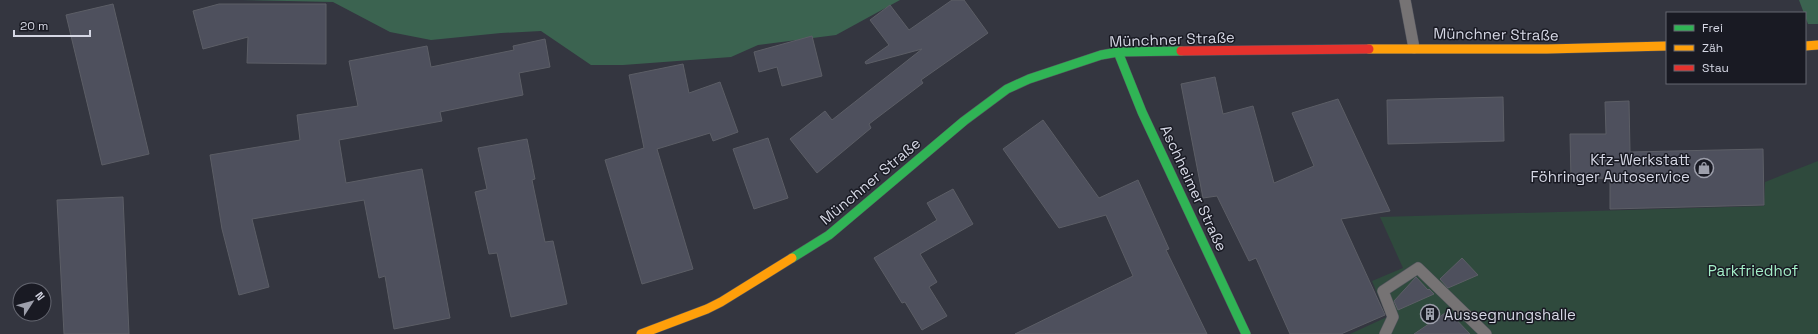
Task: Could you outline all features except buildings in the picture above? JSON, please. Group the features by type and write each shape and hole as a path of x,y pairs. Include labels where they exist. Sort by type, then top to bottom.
{"main road":[{"name":"Münchner Straße","path":"641,334 707,309 829,235 964,120 1007,89 1029,79 1101,55 1118,52 1414,48 1547,49 1666,46"},
{"path":"1806,46 1818,46"},
{"name":"Aschheimer Straße","path":"1118,52 1142,112 1246,334"}],"lane":[{"path":"1405,0 1414,48"},
{"path":"1385,334 1393,317 1383,291 1418,268 1486,334"}],"green space":[{"path":"241,0 900,0 836,35 758,45 731,57 623,65 591,65 541,31 501,33 431,40 390,32 333,2"},
{"path":"1799,0 1818,0 1818,24 1808,24 1806,12 1804,12"},
{"name":"Parkfriedhof","path":"1818,161 1818,334 1350,334 1387,317 1372,281 1403,268 1380,217 1764,206 1765,182"}],"traffic: fast":[{"path":"792,258 829,235 964,121 1007,89 1029,79 1101,55 1118,52 1181,51"},
{"path":"1118,52 1142,112 1246,334"}],"traffic: slow":[{"path":"1806,46 1818,45"},
{"path":"1369,49 1547,49 1666,46"},
{"path":"641,334 707,309 721,302 792,258"}],"traffic: jam":[{"path":"1181,51 1369,49"}],"place":[{"name":"Kfz-Werkstatt Föhringer Autoservice","path":"1704,168"},
{"name":"Aussegnungshalle","path":"1430,314"}]}
